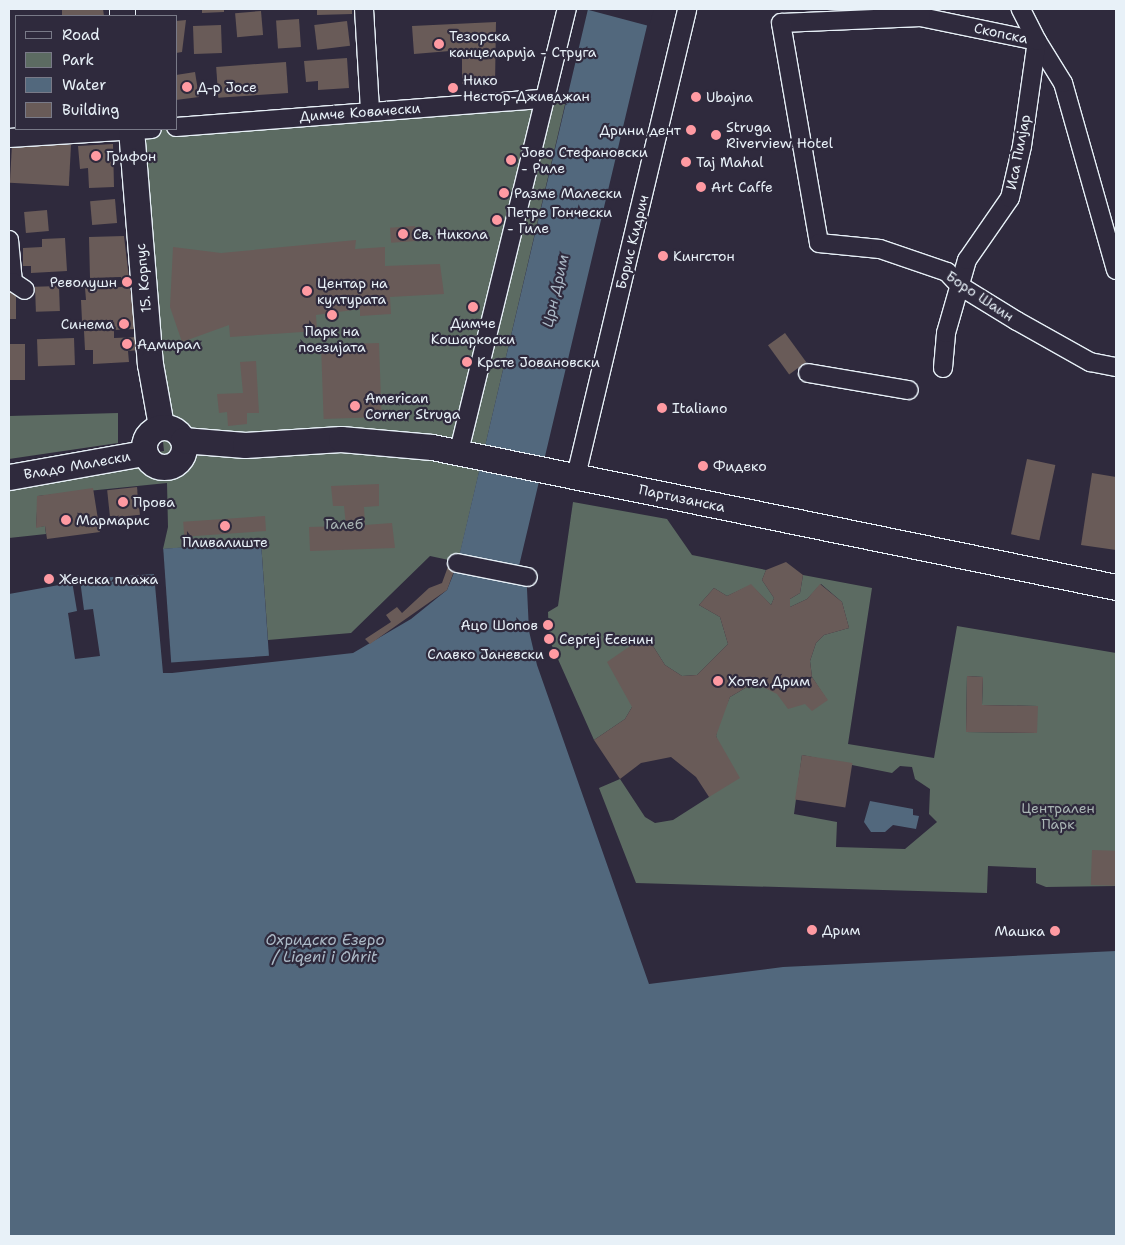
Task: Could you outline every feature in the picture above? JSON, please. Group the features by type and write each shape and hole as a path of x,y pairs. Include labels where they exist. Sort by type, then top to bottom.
{"main road":[{"name":"15. Корпус","path":"138,130 150,364 161,426"},
{"path":"161,426 170,427 181,450 158,466 144,453 146,436 161,426"},
{"name":"Партизанска","path":"181,450 341,439 459,451 1116,587"},
{"name":"Владо Малески","path":"9,477 144,453"}],"street":[{"path":"364,9 370,110"},
{"path":"459,451 567,9"},
{"name":"Борис Кидрич","path":"570,475 687,9"},
{"path":"1021,9 1037,41"},
{"name":"Скопска","path":"781,23 922,17 1037,41 1063,83 1116,270"},
{"name":"Боро Шаин","path":"781,23 819,242 880,249 947,272 960,286 1090,362 1116,367"},
{"name":"Иса Пилјар","path":"943,368 946,334 967,260 1010,198 1037,41"},
{"name":"Димче Ковачески","path":"178,127 370,110 544,99"},
{"path":"9,138 124,130"},
{"path":"9,240 13,282 25,290"},
{"path":"808,372 909,390"},
{"path":"457,563 528,577"}],"green space":[{"name":"Парк на поезијата","path":"567,96 458,562 430,556 351,633 268,640 261,542 163,549 168,527 167,483 38,496 36,527 45,526 46,534 9,538 9,477 164,451 131,131 178,130 178,127"},
{"path":"118,413 118,443 9,459 9,416"},
{"path":"573,502 667,519 692,555 766,570 762,580 774,598 771,605 751,585 727,596 714,588 699,605 720,617 728,644 697,675 682,676 665,665 646,635 632,707 625,719 594,740 549,639 548,612 558,606"},
{"name":"Централен Парк","path":"803,575 872,588 848,744 934,758 957,626 1116,653 1116,886 1046,887 1036,883 1036,868 988,866 987,893 636,883 599,788 620,779 645,817 655,823 673,820 709,797 722,752 716,736 718,724 730,697 747,687 761,686 805,704 827,700 812,677 810,661 816,643 824,635 849,628 842,602 821,584 807,599 790,607 790,599 800,593","holes":["967,676 983,677 982,705 1037,706 1037,733 966,732","802,755 892,773 900,766 912,767 915,779 930,789 929,814 937,822 905,849 836,847 837,822 794,814"]}],"water":[{"name":"Охридско Езеро / Liqeni i Ohrit","path":"588,9 651,9 519,566 526,568 529,631 537,665 649,984 783,967 1116,951 1116,1236 9,1236 9,594 98,578 154,574 163,673 172,673 353,653 411,619 447,590 457,565"},
{"path":"261,542 269,656 171,663 163,549"},
{"path":"870,801 913,809 913,815 919,816 916,829 893,825 885,832 871,832 864,822"}],"pier":[{"path":"585,9 654,9 649,26"},
{"path":"80,580 84,610 93,609 100,656 75,659 68,613 77,611 72,581"}],"building":[{"path":"103,9 104,15 62,15 62,10"},
{"path":"202,9 224,9 224,12 202,13"},
{"path":"317,9 352,9 352,14 317,15"},
{"path":"261,11 263,35 237,37 235,13"},
{"path":"299,19 301,47 278,49 276,21"},
{"path":"186,20 182,52 178,53 178,21"},
{"path":"347,21 350,46 317,50 314,25"},
{"path":"496,22 495,85 462,84 462,50 414,54 412,26"},
{"path":"221,25 222,53 194,54 193,26"},
{"path":"347,58 349,88 318,90 318,81 306,82 304,61"},
{"path":"286,62 288,93 218,98 216,67"},
{"name":"Д-р Јосе","path":"195,72 199,97 178,100 178,75"},
{"path":"12,142 71,145 69,186 10,183"},
{"name":"Грифон","path":"113,144 114,187 89,188 88,168 80,169 78,146"},
{"path":"115,199 117,223 92,225 90,201"},
{"path":"47,210 49,231 26,233 24,212"},
{"name":"Св. Никола","path":"415,226 416,241 391,243 390,228"},
{"path":"124,236 135,329 114,330 113,320 82,321 81,300 86,300 85,288 122,287 121,277 90,278 89,237"},
{"path":"65,238 67,271 31,273 31,266 23,266 23,248 42,247 42,239"},
{"name":"Центар на културата","path":"356,240 355,249 385,247 385,266 440,264 444,294 390,297 391,314 360,316 360,309 316,315 317,331 230,337 229,325 182,342 170,307 173,247 221,253"},
{"path":"59,286 60,311 36,312 35,287"},
{"path":"9,288 16,288 16,319 9,319"},
{"path":"114,330 114,338 139,337 140,350 128,351 129,362 93,364 93,350 85,350 84,331"},
{"path":"785,333 806,362 789,374 768,345"},
{"path":"74,338 75,365 38,366 37,339"},
{"path":"379,343 382,417 324,419 321,345"},
{"path":"9,344 25,344 25,380 9,380"},
{"path":"256,361 259,413 247,413 247,424 228,426 227,412 219,413 217,394 243,393 240,362"},
{"path":"1027,459 1055,465 1039,540 1011,534"},
{"path":"1092,473 1116,477 1116,550 1081,545"},
{"path":"379,484 379,506 364,507 365,525 392,523 395,548 310,551 309,527 346,526 344,506 333,506 331,486"},
{"name":"Прова","path":"137,487 140,515 110,518 107,490"},
{"name":"Мармарис","path":"93,488 100,532 47,539 45,526 36,528 37,496"},
{"name":"Пливалиште","path":"265,516 266,531 184,537 183,522"},
{"path":"450,561 457,563 447,590 370,644 365,639 391,622 386,615 397,607 402,613 429,588 442,583"},
{"name":"Хотел Дрим","path":"786,562 803,575 800,593 790,599 790,607 807,599 820,584 842,602 849,628 824,635 816,643 810,661 812,677 828,700 812,711 805,704 788,709 777,694 761,686 747,687 730,697 716,736 740,778 709,797 696,777 671,757 641,763 620,779 594,740 625,719 632,707 607,662 646,635 665,665 682,676 697,675 728,644 720,617 699,605 714,588 727,596 751,584 771,605 774,598 762,580 766,570"},
{"path":"967,676 983,677 982,705 1038,706 1037,733 966,732"},
{"path":"802,755 852,763 845,807 795,799"},
{"path":"1092,850 1116,851 1115,886 1091,885"}],"place":[{"name":"Тезорска канцеларија - Струга","path":"439,44"},
{"name":"Д-р Јосе","path":"187,87"},
{"name":"Нико Нестор-Дживджан","path":"453,88"},
{"name":"Ubajna","path":"696,97"},
{"name":"Дрини дент","path":"691,130"},
{"name":"Struga Riverview Hotel","path":"716,135"},
{"name":"Грифон","path":"96,156"},
{"name":"Јово Стефановски - Риле","path":"511,160"},
{"name":"Taj Mahal","path":"686,162"},
{"name":"Art Caffe","path":"701,187"},
{"name":"Разме Малески","path":"504,193"},
{"name":"Петре Гончески - Гиле","path":"497,220"},
{"name":"Св. Никола","path":"403,234"},
{"name":"Кингстон","path":"663,256"},
{"name":"Револушн","path":"127,282"},
{"name":"Центар на културата","path":"307,291"},
{"name":"Димче Кошаркоски","path":"473,307"},
{"name":"Парк на поезијата","path":"332,315"},
{"name":"Синема","path":"124,324"},
{"name":"Адмирал","path":"127,344"},
{"name":"Крсте Јовановски","path":"467,362"},
{"name":"American Corner Struga","path":"355,406"},
{"name":"Italiano","path":"662,408"},
{"name":"Фидеко","path":"703,466"},
{"name":"Прова","path":"123,502"},
{"name":"Мармарис","path":"66,520"},
{"name":"Пливалиште","path":"225,526"},
{"name":"Женска плажа","path":"49,579"},
{"name":"Ацо Шопов","path":"548,625"},
{"name":"Сергеј Есенин","path":"549,639"},
{"name":"Славко Јаневски","path":"554,654"},
{"name":"Хотел Дрим","path":"718,681"},
{"name":"Дрим","path":"812,930"},
{"name":"Машка","path":"1055,931"}],"water label":[{"name":"Црн Дрим","path":"556,291"}],"park label":[{"name":"Галеб","path":"344,524"}]}
